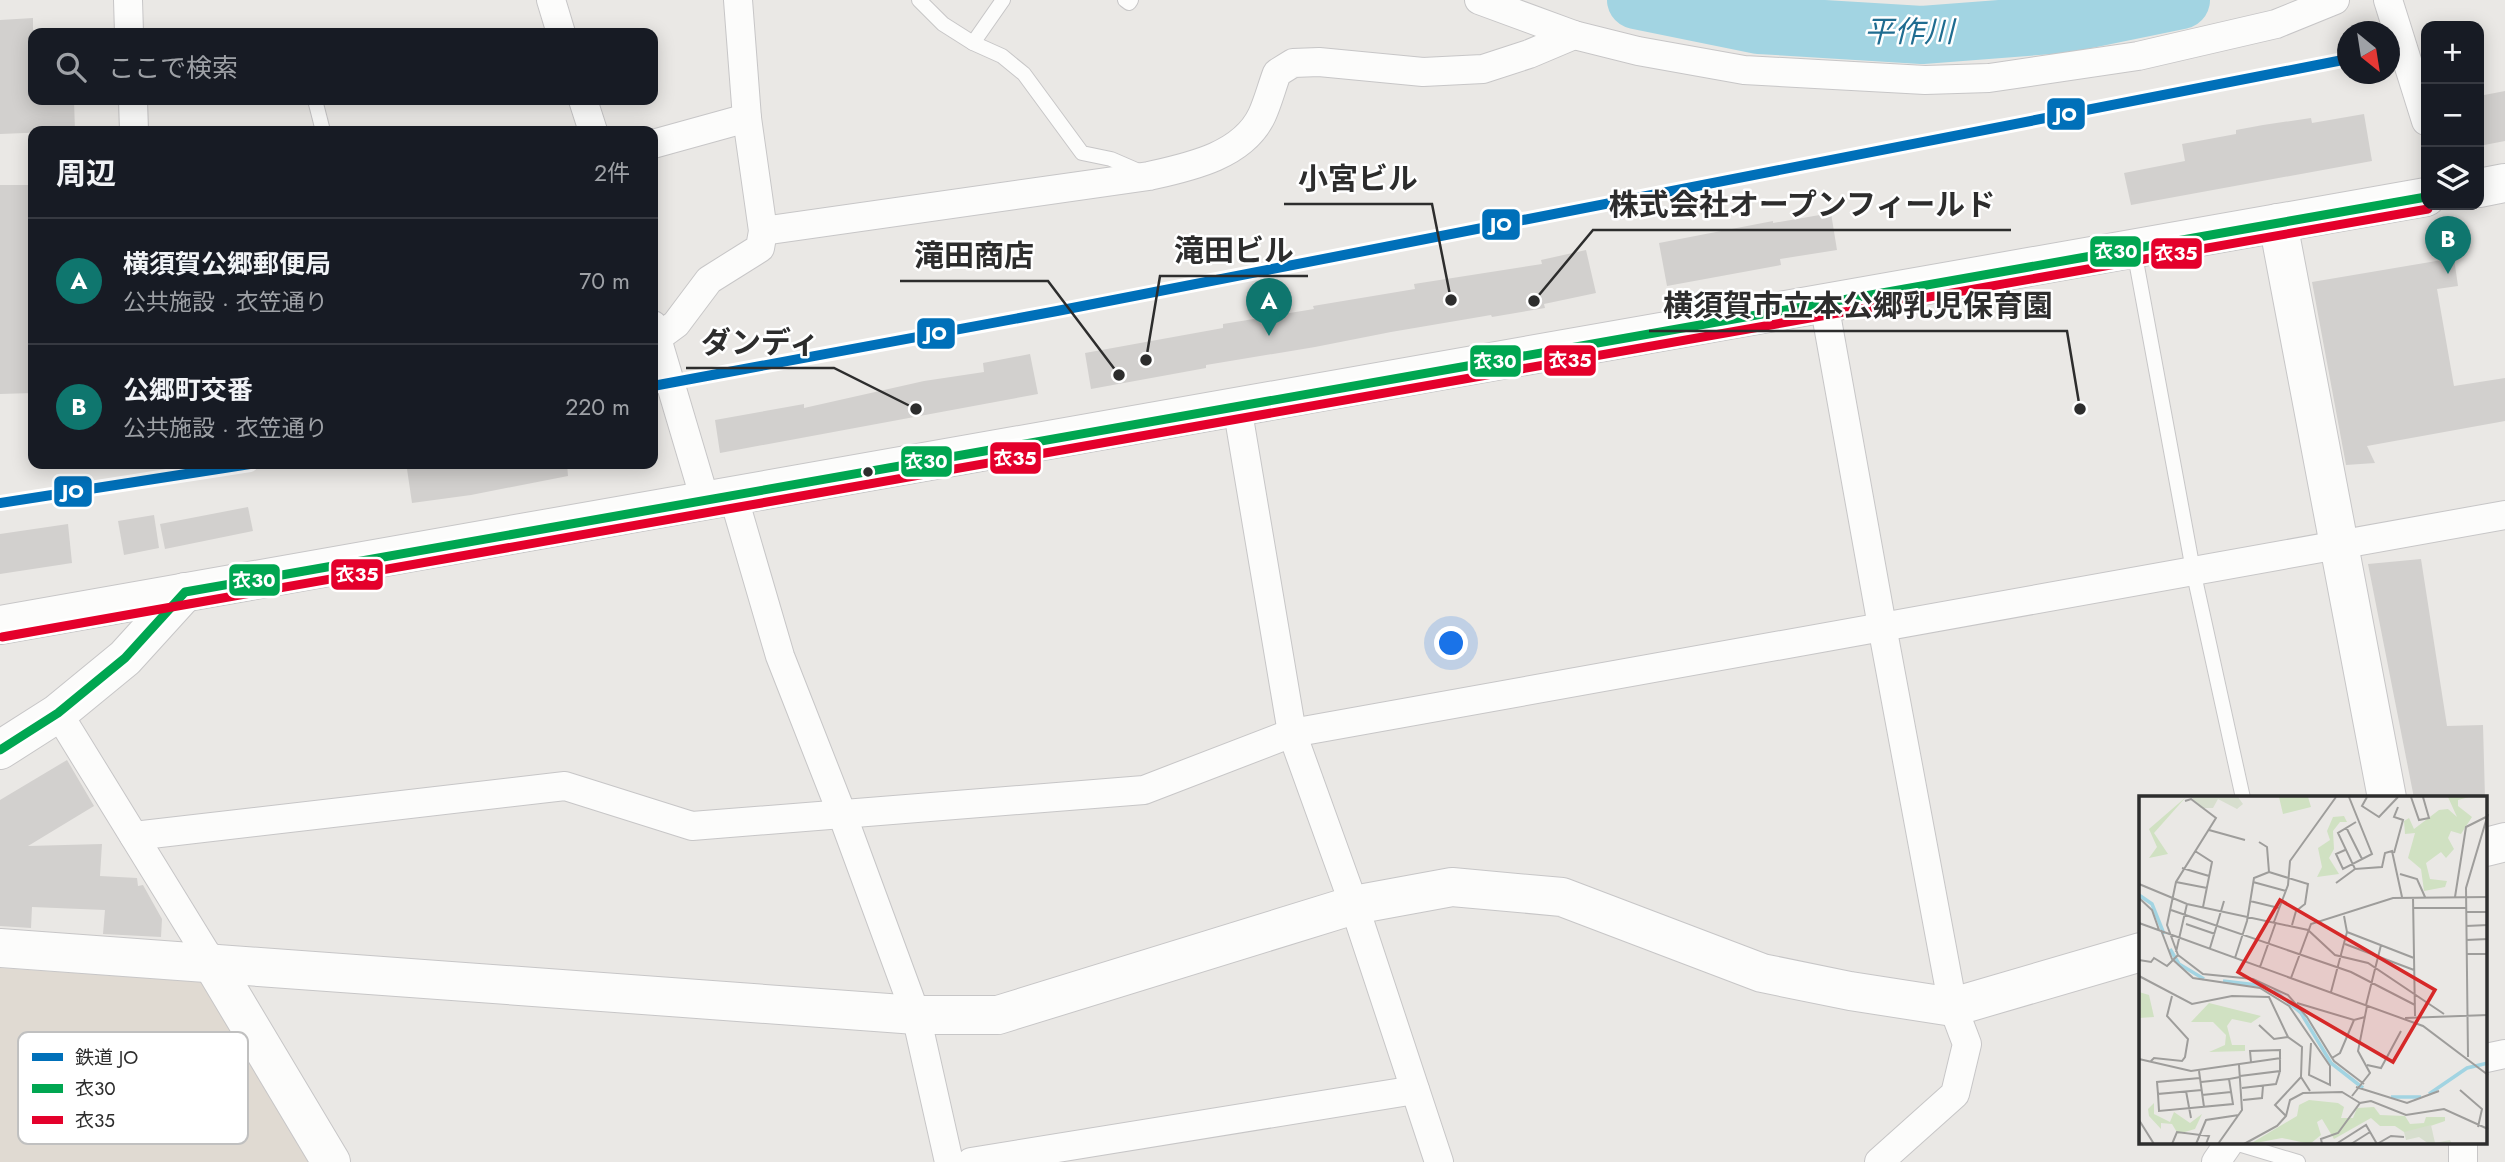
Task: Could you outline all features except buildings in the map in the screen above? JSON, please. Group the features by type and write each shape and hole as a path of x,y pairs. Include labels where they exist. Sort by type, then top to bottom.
{"street":[{"path":"128,0 130,28"},
{"path":"551,0 559,28"},
{"path":"658,331 676,324 709,280 760,248 763,231 747,118 738,0"},
{"path":"1479,0 1574,35 1638,51 1744,70 1912,79 1989,78 2056,70 2177,48 2276,24 2330,1"},
{"path":"2388,0 2421,105"},
{"path":"763,231 1149,176 1190,167 1222,153 1250,133 1262,115 1277,73 1293,63 1319,62 1423,72 1483,69 1574,35"},
{"path":"133,105 134,126"},
{"path":"585,105 591,126"},
{"path":"658,143 747,118"},
{"path":"2484,187 2505,183"},
{"path":"0,625 2421,198"},
{"path":"2278,223 2387,796"},
{"path":"1824,303 1953,1007 1967,1044 1955,1094 1879,1162"},
{"path":"658,340 842,814 916,1015 949,1162"},
{"path":"1237,406 1292,733 1354,905 1439,1162"},
{"path":"134,836 565,786 692,826 1144,790 1292,733 2505,515"},
{"path":"0,750 58,713 125,658 185,592"},
{"path":"58,713 331,1162"},
{"path":"2488,846 2505,842"},
{"path":"0,948 916,1015 998,1015 1354,905 1452,887 1562,897 1762,972 1850,991 1953,1007 2139,954"},
{"path":"971,1162 1415,1090"},
{"path":"2216,1162 2228,1144"},
{"path":"2463,1144 2463,1162"}],"lane":[{"path":"919,0 943,24 973,43 1002,56 1024,74 1082,153 1111,159 1149,176"},
{"path":"973,43 1003,0"},
{"path":"1125,0 1129,3 1132,0"},
{"path":"316,105 322,126"},
{"path":"2133,249 2193,570 2243,796"},
{"path":"2238,1144 2298,1162"}],"shaded area":[{"path":"0,968 204,982 234,1032 18,1032 18,1144 248,1144 248,1055 312,1162 0,1162"}],"waterway":[{"name":"平作川","path":"1636,0 1759,25 1922,35 2064,24 2181,0"}],"rail line":[{"name":"JO","path":"658,385 1057,311 2337,61"},
{"name":"JO","path":"0,503 218,469"}],"transit line":[{"name":"衣30","path":"0,750 58,713 125,658 185,592 2421,198"},
{"name":"衣35","path":"2,637 2422,210"}],"place":[{"name":"公郷町交番","path":"2448,274"},
{"name":"小宮ビル","path":"1451,300"},
{"name":"株式会社オープンフィールド","path":"1534,301"},
{"name":"横須賀公郷郵便局","path":"1269,336"},
{"name":"滝田ビル","path":"1146,360"},
{"name":"滝田商店","path":"1119,375"},
{"name":"ダンディ","path":"916,409"},
{"name":"横須賀市立本公郷乳児保育園","path":"2080,409"}]}
